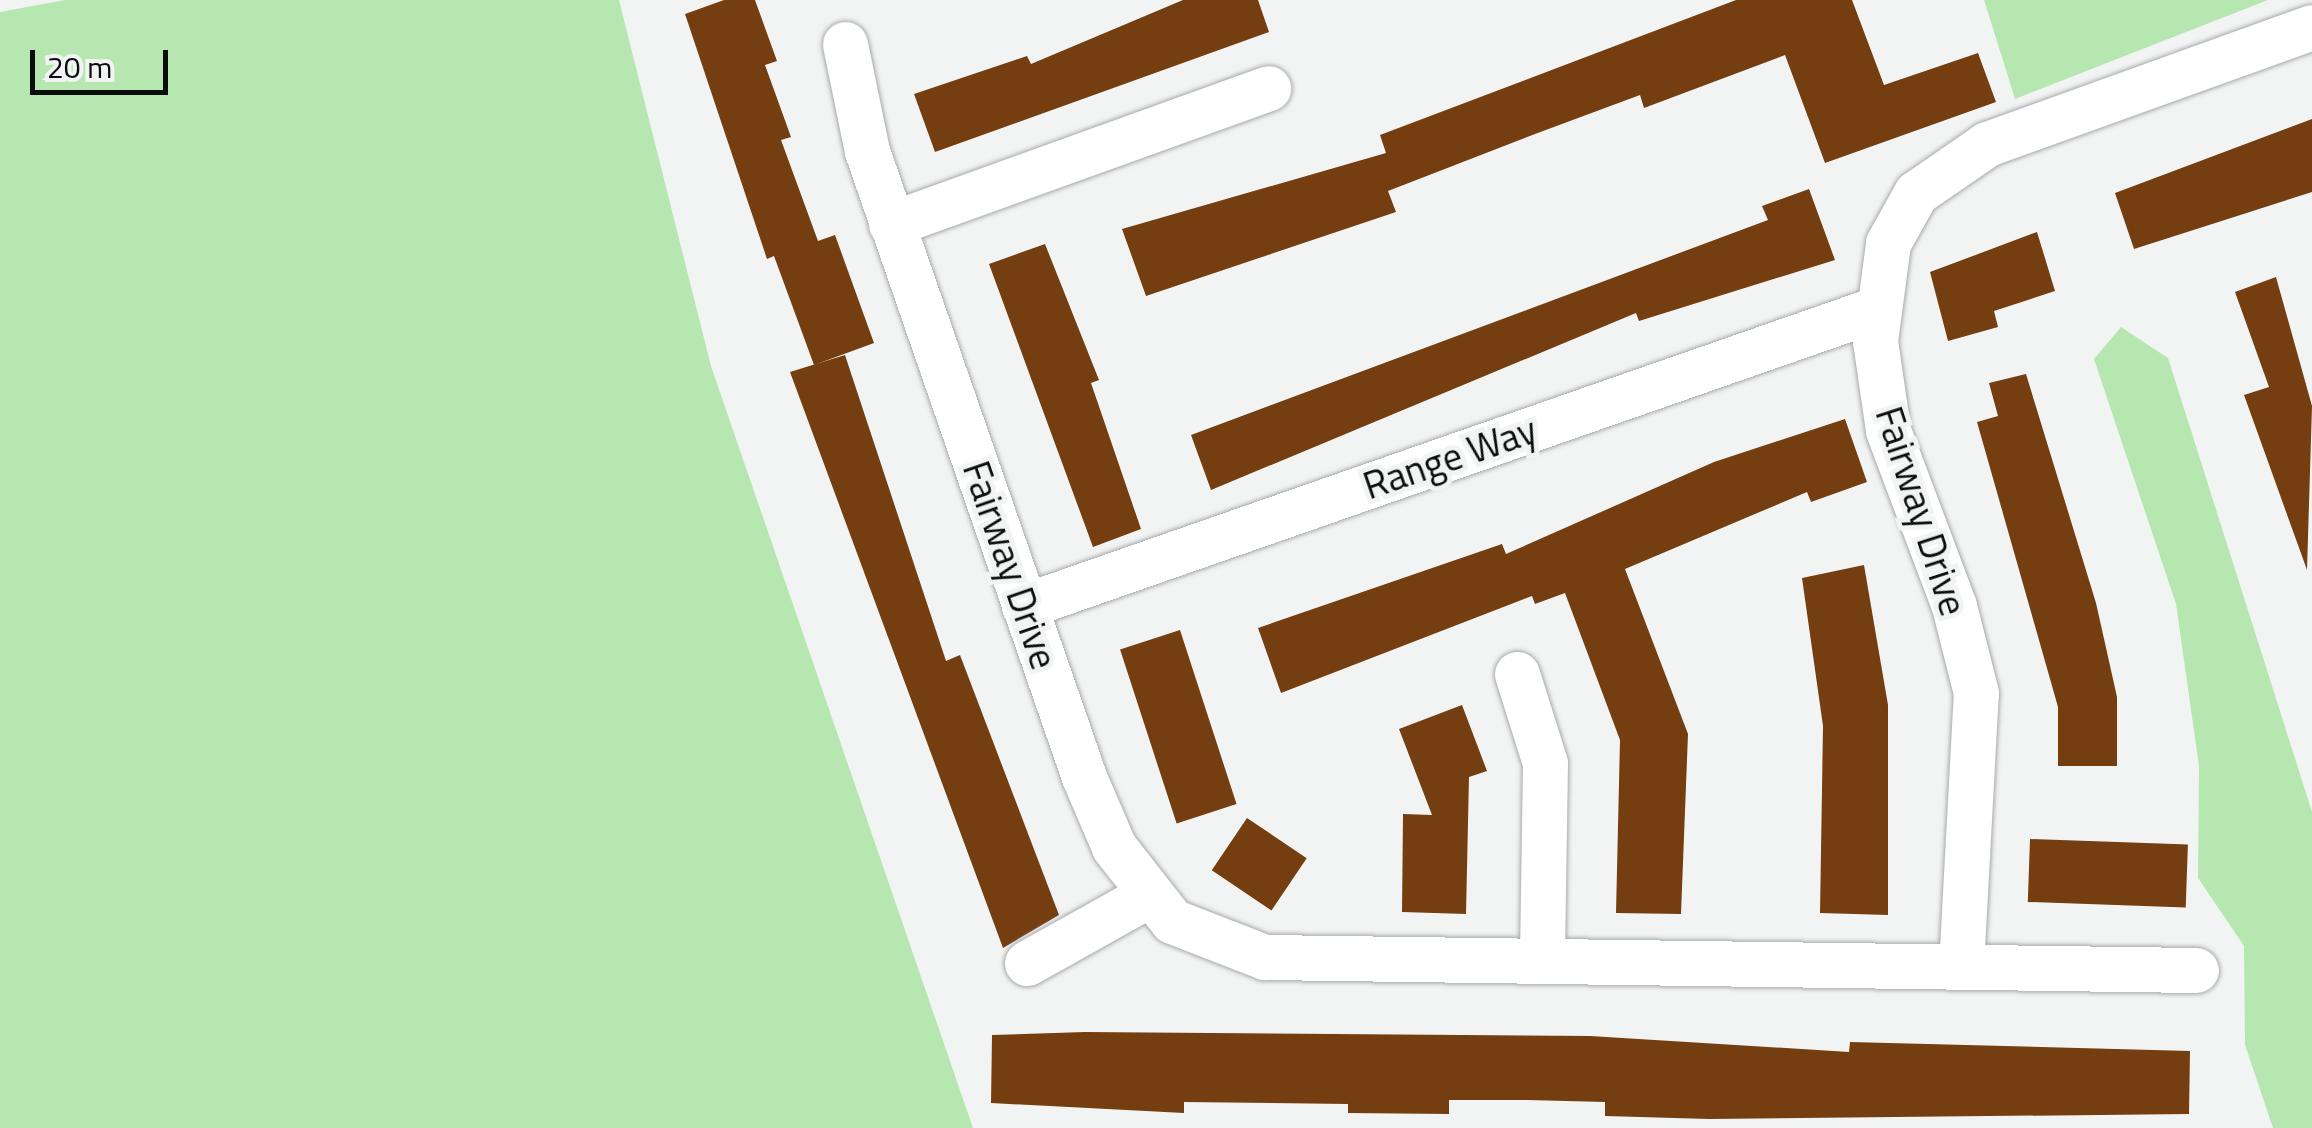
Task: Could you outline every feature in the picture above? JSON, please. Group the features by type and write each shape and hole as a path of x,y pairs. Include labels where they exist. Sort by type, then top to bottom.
{"street":[{"name":"Fairway Drive","path":"1960,967 1976,693 1954,606 1888,430 1876,309 1898,220 1958,159 2030,124 2312,28"},
{"name":"Fairway Drive","path":"845,44 891,224 1100,819 1147,896 1203,941 1265,957 2196,970"},
{"path":"891,224 1268,88"},
{"name":"Range Way","path":"1024,606 1876,309"},
{"path":"1517,674 1546,764 1542,961"},
{"path":"1026,963 1093,934 1147,896"}],"green space":[{"path":"65,0 619,0 711,366 973,1128 0,1128 0,12"},
{"path":"1984,0 2268,0 2015,99"},
{"path":"2121,327 2168,358 2312,812 2312,1128 2273,1128 2245,1045 2244,946 2198,878 2199,766 2176,604 2094,359"}],"building":[{"path":"724,0 755,0 777,61 765,65 791,137 781,140 818,241 835,235 874,343 814,365 774,256 767,259 685,14"},
{"path":"1183,0 1258,0 1269,32 935,152 914,94 1027,56 1031,64"},
{"path":"1736,0 1852,0 1884,85 1978,53 1996,102 1825,163 1785,55 1644,108 1640,95 1535,134 1388,191 1396,212 1146,296 1122,229 1386,153 1380,135"},
{"path":"2312,119 2312,192 2134,249 2115,193"},
{"path":"1809,189 1835,260 1639,321 1636,313 1211,490 1191,435 1768,220 1762,206"},
{"path":"2037,232 2055,291 1994,311 1998,327 1948,341 1930,272"},
{"path":"1045,244 1099,380 1091,383 1141,529 1093,547 989,264"},
{"path":"2276,277 2312,406 2307,570 2244,395 2269,387 2235,292"},
{"path":"845,355 946,661 960,655 1059,915 1003,948 790,372"},
{"path":"2026,374 2096,603 2117,697 2117,766 2058,766 2058,707 1977,422 1998,416 1989,383"},
{"path":"1845,419 1867,482 1811,502 1807,492 1625,569 1688,734 1681,914 1616,913 1620,740 1565,593 1535,604 1532,596 1281,693 1258,628 1502,544 1506,554 1714,462"},
{"path":"1864,565 1888,705 1888,915 1820,913 1823,726 1802,578"},
{"path":"1180,630 1237,804 1177,824 1120,649"},
{"path":"1462,705 1487,771 1469,777 1466,914 1402,912 1403,814 1432,815 1399,729"},
{"path":"1247,818 1307,858 1271,910 1212,870"},
{"path":"2030,839 2188,845 2186,907 2028,902"},
{"path":"1085,1032 1590,1036 1849,1052 1850,1042 2190,1051 2189,1114 1709,1119 1605,1116 1605,1102 1527,1100 1449,1100 1449,1114 1348,1113 1348,1104 1184,1102 1184,1113 991,1103 992,1035"}]}
